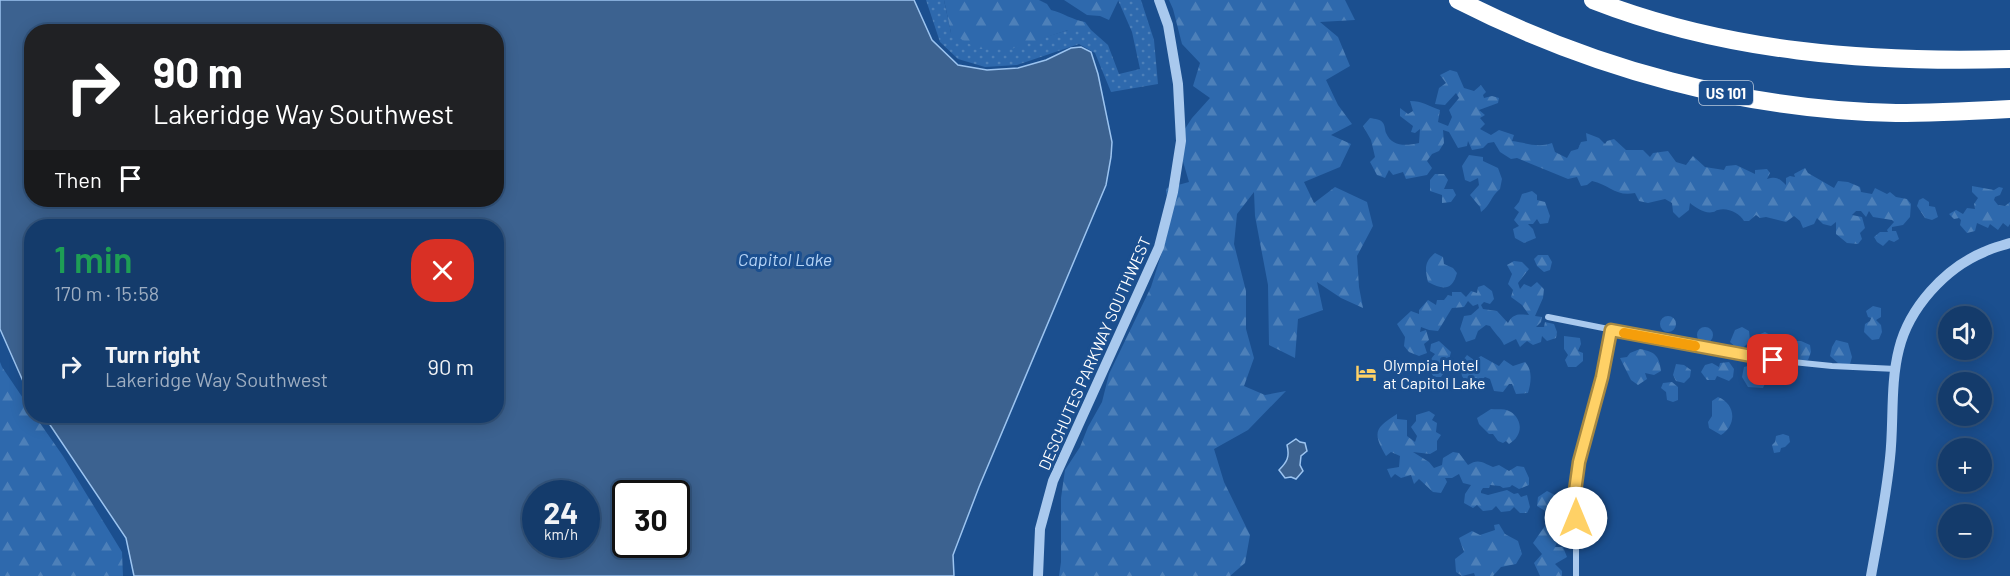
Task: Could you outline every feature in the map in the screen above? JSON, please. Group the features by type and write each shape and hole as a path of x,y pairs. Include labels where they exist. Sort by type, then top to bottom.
{"highway":[{"name":"US 101","path":"1458,0 1570,51 1650,76 1723,93 1791,104 1873,111 1930,112 2010,109"},
{"path":"1593,0 1669,26 1776,48 1884,59 2010,59"}],"street":[{"name":"DESCHUTES PARKWAY SOUTHWEST","path":"1038,576 1040,529 1053,481 1159,247 1173,192 1180,141 1178,84 1168,25 1159,0"},
{"path":"1871,576 1889,468 1899,348 1922,302 1956,268 1982,252 2010,243"},
{"path":"1548,317 1754,358 1832,366 1896,369"},
{"path":"1576,576 1576,481 1583,444 1602,377 1611,330"}],"green space":[{"path":"926,0 944,0 951,33 1042,38 1068,30 1091,30 1108,45 1119,74 1140,69 1132,32 1118,0 1141,0 1154,40 1158,84 1111,92 1095,53 1079,44 1017,65 985,67 958,59 940,42"},
{"path":"944,0 1039,0 1047,4 1051,10 1085,22 1091,30 1068,30 1011,49 978,49 951,33"},
{"path":"1064,0 1118,1 1109,20 1100,16 1087,15"},
{"path":"1169,0 1345,0 1355,20 1320,22 1338,37 1350,66 1326,80 1338,105 1352,124 1331,135 1351,144 1340,167 1304,182 1314,203 1335,187 1367,202 1373,226 1357,256 1363,308 1341,298 1317,282 1323,310 1298,319 1295,358 1269,345 1268,285 1255,216 1254,192 1237,214 1234,244 1246,291 1246,329 1254,358 1244,386 1265,395 1286,391 1248,430 1214,449 1224,482 1250,535 1245,563 1230,576 1059,576 1061,498 1065,470 1080,447 1102,402 1109,374 1151,287 1167,236 1167,188 1189,182 1177,141 1192,118 1210,98 1193,86 1200,63 1182,44"},
{"path":"1450,70 1457,72 1464,88 1474,91 1481,85 1486,92 1483,95 1484,98 1492,96 1499,98 1498,103 1479,110 1485,115 1480,118 1485,124 1480,129 1491,135 1499,130 1514,135 1512,141 1537,145 1552,143 1555,152 1567,158 1571,151 1578,149 1581,142 1587,141 1586,133 1599,138 1605,144 1614,139 1626,150 1643,150 1650,157 1653,153 1668,151 1676,162 1686,165 1693,156 1705,167 1724,170 1726,166 1736,165 1755,174 1755,170 1767,169 1770,173 1767,179 1777,178 1786,185 1786,178 1795,177 1794,174 1805,168 1808,173 1834,188 1838,181 1848,182 1860,187 1861,192 1872,194 1875,188 1907,199 1911,204 1910,217 1903,225 1892,227 1892,231 1896,231 1899,239 1894,242 1889,240 1883,246 1874,237 1880,232 1888,232 1887,230 1894,222 1873,217 1869,211 1866,217 1861,211 1856,211 1852,215 1862,217 1865,228 1860,233 1862,239 1858,244 1847,243 1836,234 1836,222 1831,226 1823,224 1817,218 1814,224 1803,228 1794,216 1786,222 1766,217 1760,218 1756,215 1749,221 1744,221 1733,211 1722,209 1707,212 1690,203 1689,210 1679,218 1673,212 1672,203 1665,199 1648,203 1639,201 1635,193 1618,192 1592,181 1581,186 1577,177 1568,179 1517,158 1511,159 1500,152 1494,142 1488,143 1483,148 1472,150 1468,141 1467,146 1458,148 1449,132 1443,130 1444,143 1439,151 1432,154 1427,161 1432,168 1427,175 1406,179 1403,172 1393,175 1389,170 1385,178 1377,175 1370,162 1375,157 1371,140 1363,126 1370,118 1378,119 1384,124 1392,141 1404,145 1419,143 1420,129 1415,133 1411,132 1413,126 1400,116 1400,108 1408,114 1413,111 1410,101 1440,110 1438,122 1448,126 1452,117 1449,110 1459,98 1456,93 1445,105 1435,104 1439,88 1446,83 1440,75"},
{"path":"1469,155 1483,157 1483,161 1498,168 1502,179 1500,189 1481,212 1480,207 1470,195 1479,185 1478,178 1470,182 1465,180 1462,166"},
{"path":"1435,174 1444,174 1448,180 1444,189 1453,189 1456,195 1451,202 1442,203 1442,195 1430,191 1430,180"},
{"path":"1972,186 1994,190 1999,187 2003,188 1994,200 1998,205 2005,206 2010,202 2008,227 2003,223 1998,230 1990,224 1988,228 1977,223 1975,231 1967,233 1960,225 1961,220 1954,219 1949,214 1956,210 1963,214 1967,208 1975,209 1974,204 1978,198 1972,192"},
{"path":"1532,191 1537,195 1537,200 1545,202 1550,216 1548,223 1540,224 1537,219 1533,224 1528,224 1533,229 1536,238 1524,243 1515,238 1513,229 1519,226 1514,220 1519,212 1514,208 1522,194"},
{"path":"1923,198 1929,202 1929,206 1935,207 1938,217 1932,220 1925,218 1917,206 1919,200"},
{"path":"1435,253 1443,257 1444,264 1453,268 1457,273 1450,286 1442,287 1428,282 1426,266"},
{"path":"1538,255 1548,255 1552,262 1550,270 1544,272 1537,266 1534,259"},
{"path":"1514,261 1522,262 1529,269 1518,283 1520,289 1524,284 1531,287 1537,282 1544,289 1543,298 1535,316 1542,317 1541,322 1536,327 1544,327 1545,322 1554,324 1557,332 1556,338 1547,341 1542,336 1541,342 1533,345 1527,341 1520,347 1516,339 1504,345 1490,326 1486,325 1478,331 1475,339 1466,342 1460,329 1464,316 1471,315 1479,308 1478,304 1473,306 1468,301 1464,307 1452,308 1438,331 1421,327 1420,332 1426,330 1429,340 1424,344 1427,353 1419,356 1409,352 1404,346 1405,337 1397,324 1411,311 1419,314 1419,310 1428,300 1436,305 1437,300 1444,300 1448,295 1452,296 1452,292 1461,292 1466,297 1471,291 1477,293 1478,287 1484,285 1492,291 1494,299 1490,304 1484,302 1481,305 1483,309 1497,311 1508,323 1512,317 1517,315 1529,315 1522,305 1511,297 1513,290 1508,284 1512,274 1507,265"},
{"path":"1873,306 1881,308 1881,317 1876,320 1881,325 1882,332 1879,339 1872,340 1864,332 1865,324 1871,318 1868,317 1866,311"},
{"path":"1665,316 1671,316 1676,324 1674,330 1665,332 1660,327 1660,321"},
{"path":"1705,327 1711,329 1713,335 1711,341 1705,343 1699,341 1697,335 1699,329"},
{"path":"1742,327 1749,331 1750,341 1740,351 1730,342 1735,330"},
{"path":"1765,332 1775,338 1777,345 1763,348 1758,345 1758,335"},
{"path":"1564,336 1580,338 1581,344 1578,351 1583,353 1583,361 1576,367 1568,367 1565,360 1568,355 1564,349"},
{"path":"1836,340 1848,343 1852,357 1850,364 1839,364 1830,356"},
{"path":"1439,341 1451,352 1447,368 1441,377 1434,377 1429,365 1435,354 1430,351 1431,344"},
{"path":"1793,341 1801,341 1810,345 1811,352 1808,360 1800,361 1792,354"},
{"path":"1640,349 1655,355 1661,371 1654,375 1645,373 1647,379 1638,385 1631,380 1620,358 1627,357 1630,353"},
{"path":"1467,355 1474,360 1481,356 1499,366 1504,360 1513,366 1525,362 1530,373 1528,393 1516,394 1512,384 1509,384 1503,392 1494,391 1490,379 1485,377 1478,383 1466,382 1462,376 1460,364"},
{"path":"0,362 24,400 24,423 40,423 122,552 123,576 0,576"},
{"path":"1729,362 1734,369 1733,377 1729,381 1717,376 1715,380 1707,380 1701,372 1705,365 1712,363 1719,367 1720,363"},
{"path":"1759,363 1769,374 1763,388 1748,387 1742,377 1744,367"},
{"path":"1676,364 1684,365 1691,370 1690,377 1684,383 1676,381 1673,375"},
{"path":"1672,382 1678,387 1678,400 1673,402 1667,400 1666,392 1661,388 1663,383"},
{"path":"1718,397 1728,404 1732,415 1730,426 1721,435 1709,428 1708,422 1712,416 1712,401"},
{"path":"1491,409 1509,411 1518,420 1519,433 1509,444 1506,441 1503,443 1498,441 1493,434 1489,434 1479,424 1477,418"},
{"path":"1429,411 1435,415 1432,420 1437,423 1436,432 1441,435 1437,441 1437,450 1430,454 1413,452 1434,468 1442,465 1443,458 1453,452 1459,453 1468,465 1481,462 1493,467 1499,465 1509,471 1517,466 1524,467 1529,478 1529,485 1519,489 1512,485 1503,488 1490,485 1489,488 1483,488 1481,493 1488,495 1507,490 1514,494 1518,493 1521,497 1527,495 1530,507 1527,513 1520,513 1514,507 1510,511 1501,512 1496,506 1492,510 1483,511 1477,505 1473,508 1464,503 1465,494 1471,485 1463,483 1459,474 1452,478 1445,478 1447,482 1441,493 1433,492 1419,479 1414,484 1411,475 1401,478 1395,474 1391,478 1387,469 1399,467 1400,456 1391,452 1386,456 1379,441 1380,427 1397,414 1397,419 1407,420 1407,436 1415,442 1417,436 1411,427 1416,421 1416,415"},
{"path":"1783,434 1789,436 1790,442 1781,448 1780,452 1774,453 1772,445 1776,436"},
{"path":"1547,491 1555,495 1559,503 1556,512 1563,522 1551,530 1560,536 1555,547 1563,547 1567,557 1555,564 1562,571 1562,576 1540,576 1534,563 1542,554 1533,543 1547,523 1544,517 1547,512 1537,506 1538,497"},
{"path":"1499,524 1505,534 1518,541 1522,554 1516,564 1501,567 1493,576 1475,576 1474,573 1462,576 1456,572 1455,559 1464,552 1459,538 1472,531 1480,535 1495,530 1494,525"}],"water":[{"name":"Capitol Lake","path":"0,0 914,0 932,40 958,65 987,70 1018,68 1046,60 1071,48 1081,47 1091,52 1098,74 1112,142 1106,185 979,487 953,555 954,576 134,576 126,538 49,423 504,423 504,219 24,219 24,383 0,329"},
{"path":"1296,439 1305,443 1307,451 1301,456 1300,465 1303,471 1296,479 1285,478 1279,470 1287,459 1287,445"}],"slow traffic":[{"path":"1624,333 1695,346"}],"place":[{"name":"Olympia Hotel at Capitol Lake","path":"1366,373"}],"route":[{"path":"1576,518 1575,491 1579,462 1602,377 1611,330 1773,360"}]}
